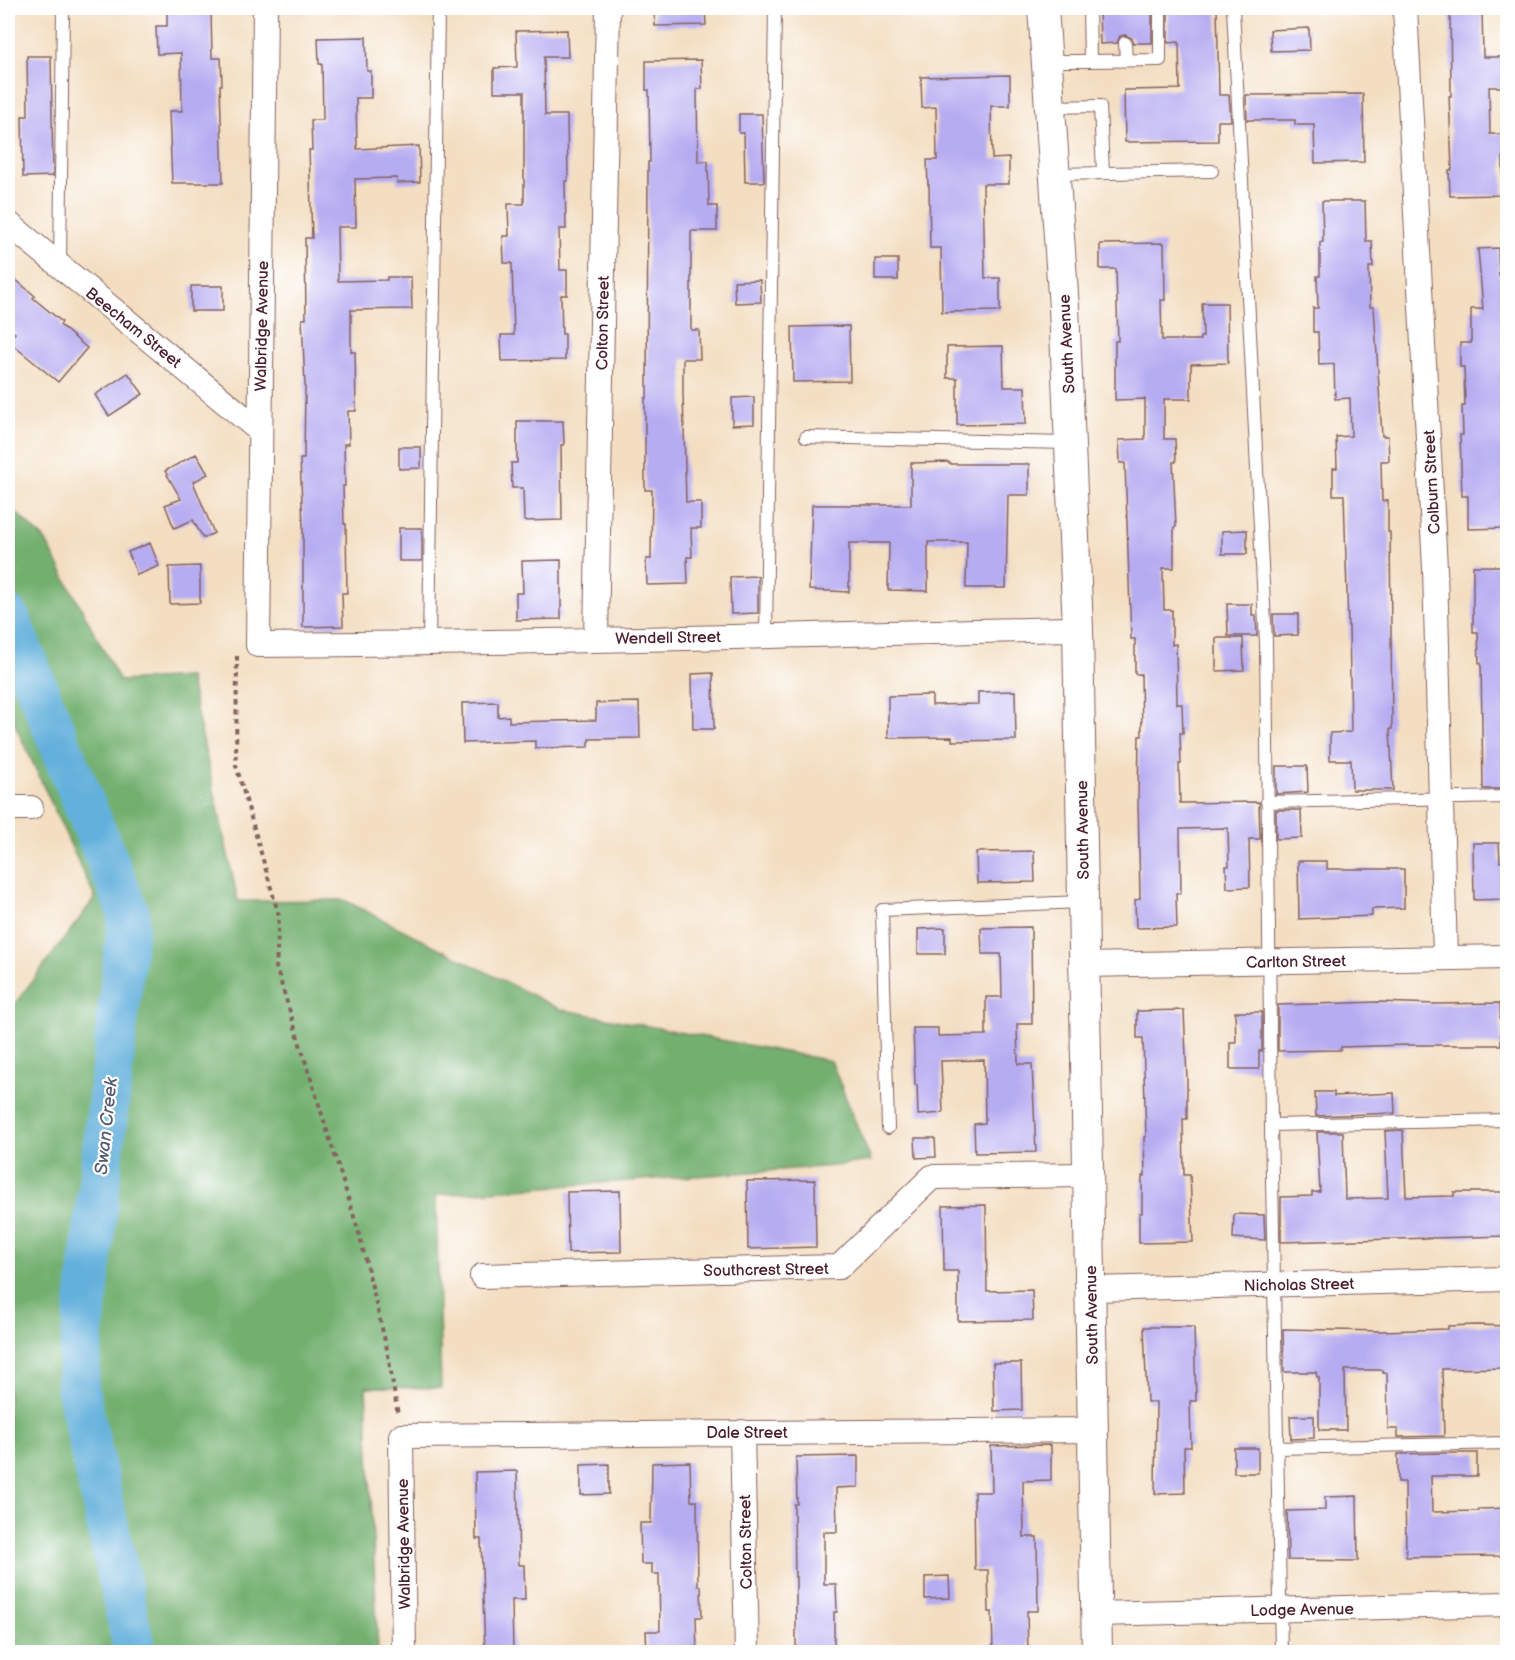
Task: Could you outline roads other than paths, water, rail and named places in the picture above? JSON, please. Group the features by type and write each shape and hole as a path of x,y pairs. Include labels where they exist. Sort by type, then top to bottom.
{"street":[{"name":"Walbridge Avenue","path":"258,645 265,8"},
{"name":"Colton Street","path":"596,639 609,8"},
{"name":"South Avenue","path":"1044,8 1064,308 1078,629 1097,1653"},
{"name":"Colburn Street","path":"1405,8 1435,568 1445,958"},
{"name":"Beecham Street","path":"8,223 260,431"},
{"name":"Wendell Street","path":"258,645 429,645 596,639 1078,629"},
{"path":"8,808 31,808"},
{"name":"Carlton Street","path":"1084,965 1508,957"},
{"name":"Southcrest Street","path":"482,1276 839,1267 932,1177 1087,1175"},
{"name":"Nicholas Street","path":"1090,1289 1508,1280"},
{"name":"Dale Street","path":"401,1436 1093,1430"},
{"name":"Colton Street","path":"742,1432 747,1653"},
{"name":"Walbridge Avenue","path":"401,1436 404,1653"},
{"name":"Lodge Avenue","path":"1096,1614 1508,1604"}],"lane":[{"path":"60,267 63,8"},
{"path":"429,645 438,8"},
{"path":"766,635 775,8"},
{"path":"1089,8 1090,61"},
{"path":"1046,61 1160,60 1160,8"},
{"path":"1233,8 1266,642 1271,1125 1281,1653"},
{"path":"1125,43 1126,60"},
{"path":"1050,107 1100,106 1103,173"},
{"path":"1055,174 1212,171"},
{"path":"806,437 1070,443"},
{"path":"1267,802 1508,797"},
{"path":"888,1128 882,910 1083,902"},
{"path":"1271,1125 1508,1120"},
{"path":"1277,1448 1508,1443"}],"waterway":[{"name":"Swan Creek","path":"8,617 129,914 77,1386 135,1652"}]}
